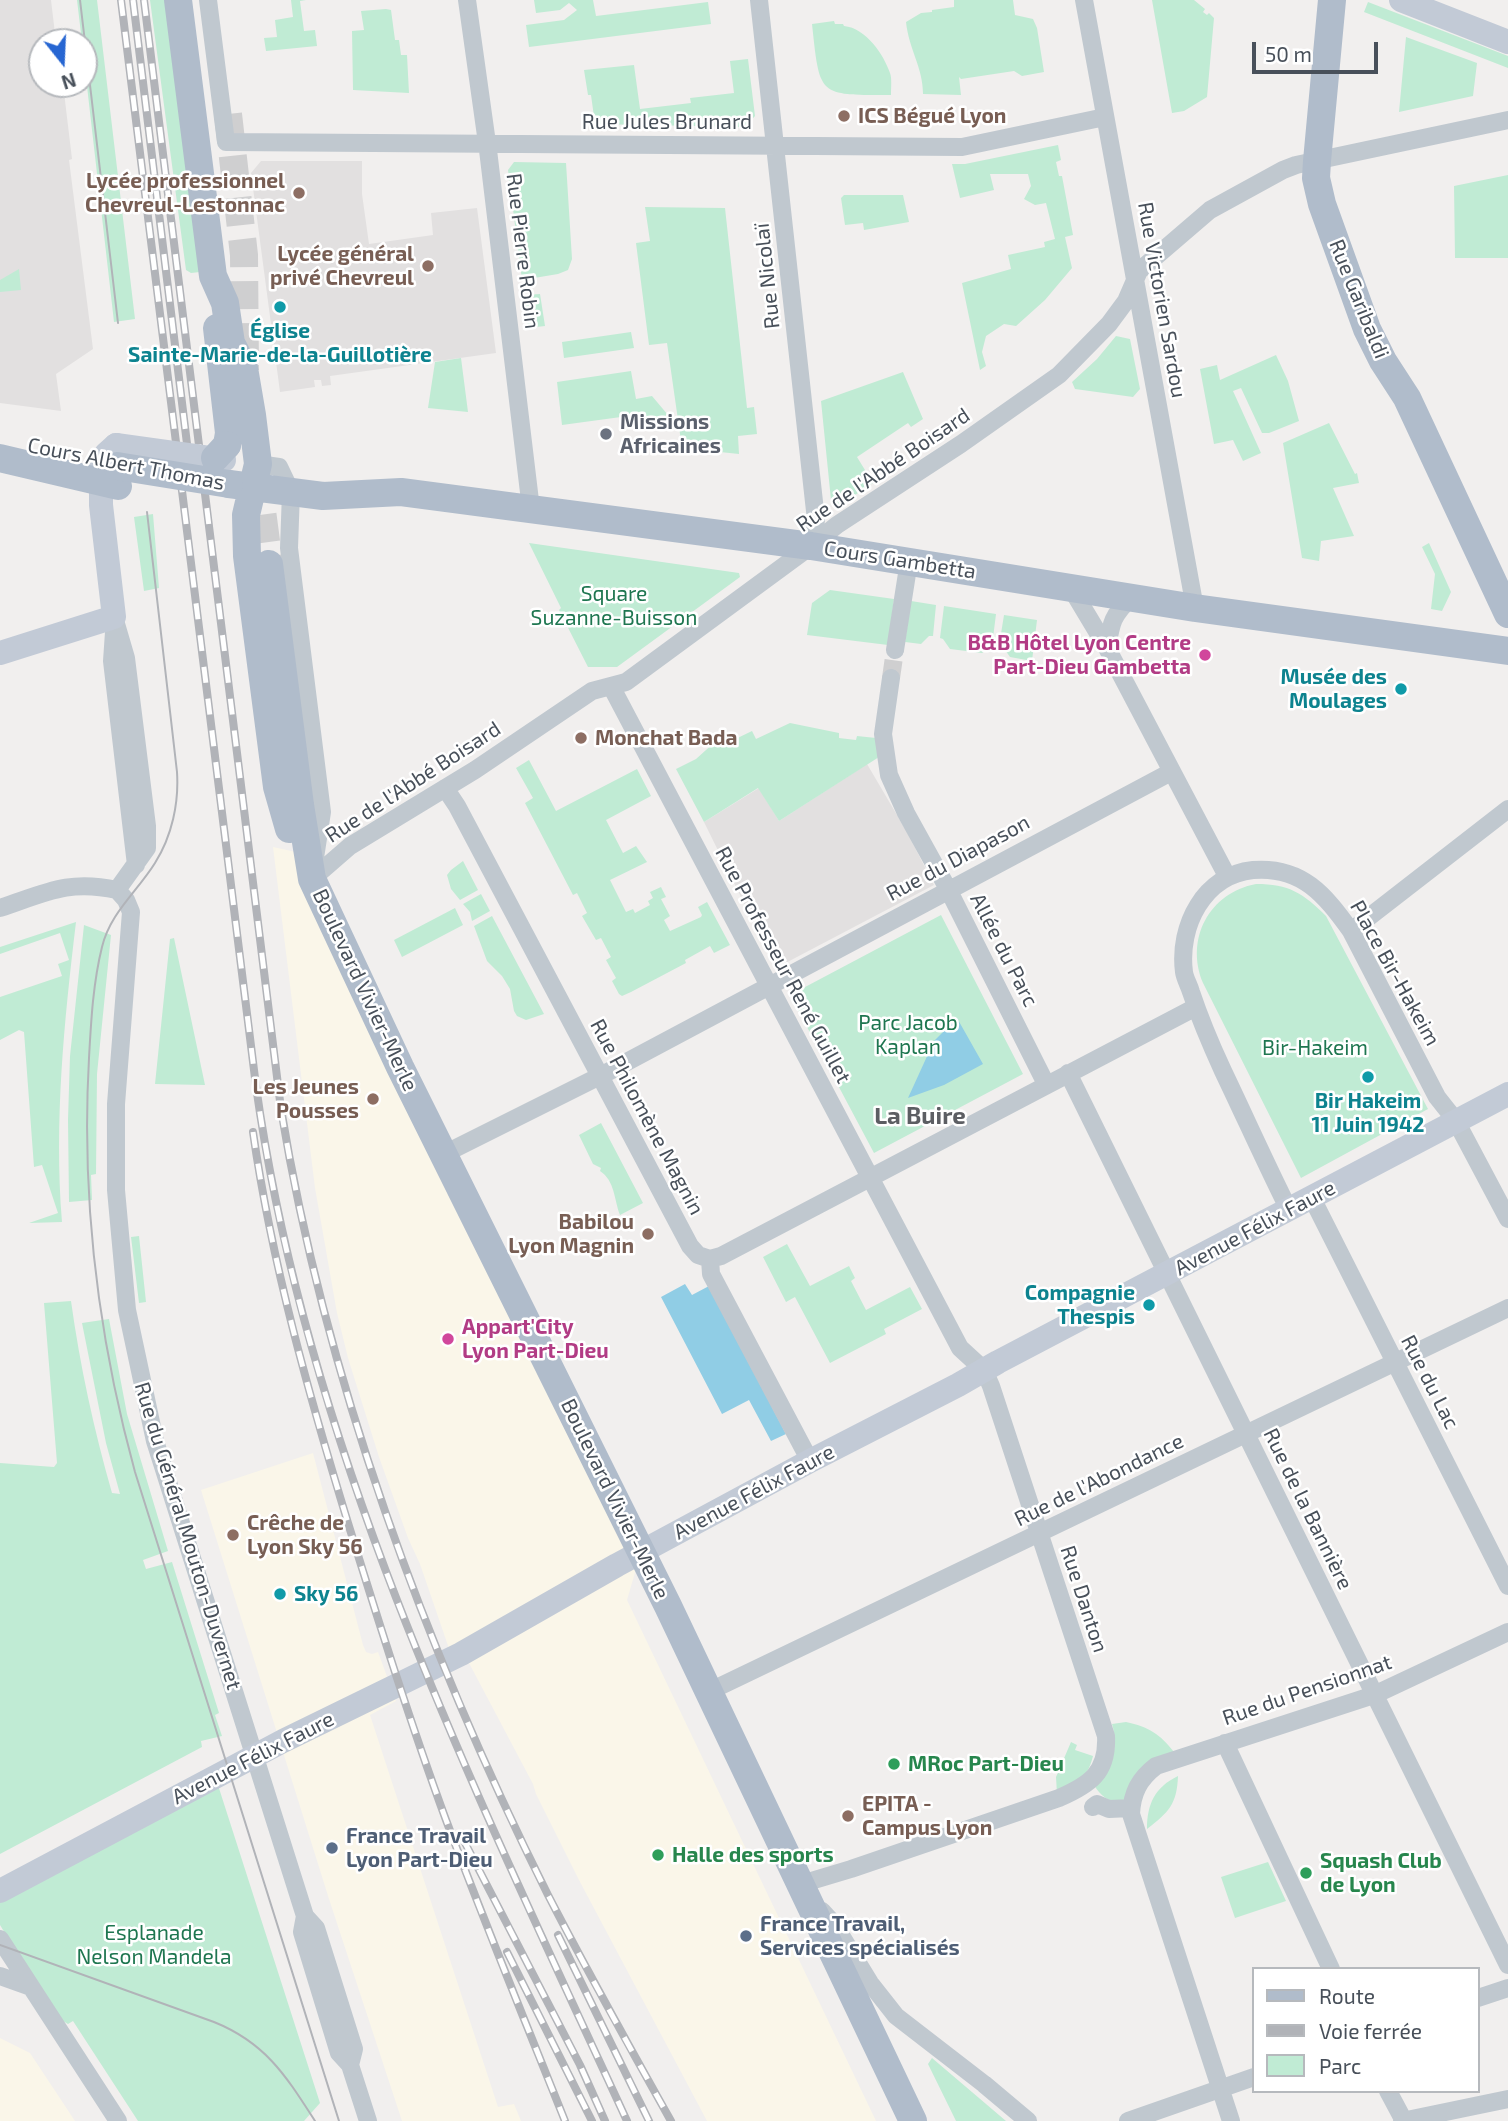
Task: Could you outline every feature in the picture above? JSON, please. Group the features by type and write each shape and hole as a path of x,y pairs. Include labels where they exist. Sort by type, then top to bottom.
{"main road":[{"path":"178,0 220,267"},
{"path":"193,0 220,267 229,433 245,478 247,556 277,787 287,826 312,879"},
{"name":"Rue Garibaldi","path":"1332,0 1316,178 1321,204 1367,329 1383,361 1407,398 1508,614"},
{"path":"1401,0 1508,42"},
{"name":"Cours Albert Thomas","path":"0,439 110,469 245,478"},
{"path":"0,458 110,469 101,513 114,617 0,653"},
{"name":"Cours Gambetta","path":"110,469 245,478 323,496 401,492 811,546 1195,608 1508,651"},
{"name":"Boulevard Vivier-Merle","path":"269,564 312,879 354,971 709,1692 811,1886 913,2121"},
{"name":"Avenue Félix Faure","path":"0,1891 322,1721 461,1654 641,1552 810,1461 1508,1094"}],"street":[{"name":"Rue Jules Brunard","path":"208,0 226,142 962,147 1105,117"},
{"name":"Rue Pierre Robin","path":"467,0 531,509"},
{"name":"Rue Nicolaï","path":"759,0 816,520 811,546"},
{"name":"Rue Victorien Sardou","path":"1084,0 1195,608"},
{"name":"Rue de l'Abbé Boisard","path":"312,879 349,846 446,788 592,691 626,682 837,525 961,444 1059,375 1109,324 1126,301 1139,271 1210,210 1283,170 1508,120"},
{"name":"Boulevard Vivier-Merle","path":"245,478 289,548 322,812 312,879"},
{"path":"895,650 909,561"},
{"path":"1071,588 1107,648 1227,877 1213,886 1197,905 1184,937 1185,973 1211,1044 1289,1210"},
{"path":"1107,648 1111,621 1119,608 1131,598"},
{"path":"0,908 69,886 102,886 117,890 136,865 112,661 114,617"},
{"name":"Allée du Parc","path":"891,678 883,734 889,775 1046,1084"},
{"name":"Rue Professeur René Guillet","path":"611,686 960,1348 984,1370"},
{"name":"Rue du Diapason","path":"444,1154 599,1076 1171,772"},
{"name":"Rue Philomène Magnin","path":"446,788 690,1246 698,1255 710,1259"},
{"path":"1351,931 1508,809"},
{"name":"Place Bir-Hakeim","path":"1227,877 1264,870 1282,872 1299,877 1326,898 1351,931 1437,1097 1455,1121 1508,1219"},
{"name":"Rue du Général Mouton-Duvernet","path":"117,890 124,897 131,912 116,1104 116,1190 127,1310 155,1441 305,1916 302,1932 339,2053 350,2065 368,2121"},
{"path":"810,1461 711,1274 710,1259 721,1256 1196,1007"},
{"name":"Rue de la Bannière","path":"1068,1073 1508,1965"},
{"name":"Rue du Lac","path":"1312,1198 1508,1586"},
{"name":"Rue de l'Abondance","path":"709,1692 1508,1308"},
{"name":"Rue Danton","path":"811,1886 1059,1798 1083,1787 1097,1773 1107,1751 1106,1736 984,1370"},
{"name":"Rue du Pensionnat","path":"1131,1811 1135,1789 1156,1766 1374,1695 1508,1632"},
{"path":"1225,1743 1330,1967"},
{"path":"1093,1807 1097,1804 1109,1809 1131,1811 1231,2121"},
{"path":"811,1886 870,1983 896,2016 1028,2121"},
{"path":"0,1939 118,2121"},
{"path":"0,1976 31,1987"},
{"path":"1480,1997 1508,1988"},
{"path":"1128,2121 1252,2078"},
{"path":"1389,2093 1403,2121 1508,2099"}],"shaded area":[{"path":"0,0 51,0 54,28 28,28 28,98 65,98 72,159 69,160 93,349 56,374 61,411 0,403"},
{"path":"261,161 362,161 362,194 369,244 433,235 431,213 477,208 496,353 330,376 331,385 322,386 321,380 314,380 315,387 280,392 251,173"},
{"path":"867,764 934,885 776,968 704,822 759,788 779,821"},
{"path":"273,847 314,856 641,1552 627,1600 876,2121 707,2121 579,1880 533,1784 469,1663 456,1669 379,1457 337,1313 315,1188"},
{"path":"313,1453 363,1645 366,1652 378,1652 396,1701 370,1715 498,2107 514,2104 521,2121 402,2121 329,1899 201,1490"},
{"path":"0,2038 30,2053 75,2121 0,2121"}],"green space":[{"path":"77,0 97,0 135,319 114,322 88,98 98,98 98,28 80,28"},
{"path":"150,0 166,0 200,272 191,273 186,270"},
{"path":"291,0 306,0 300,1 304,31 315,30 317,46 266,51 264,38 277,37 275,20 293,17"},
{"path":"534,0 593,0 596,16 708,2 711,24 529,47 526,25 564,20 577,10 569,3 560,10 536,13"},
{"path":"954,0 1013,0 1015,15 1033,19 1037,28 1044,72 1022,76 1014,71 961,79 959,77 961,95 923,94 921,75 906,22 921,13 954,7"},
{"path":"1152,0 1194,0 1205,9 1203,12 1214,18 1207,97 1184,111 1172,113"},
{"path":"1368,2 1508,56 1508,68 1364,12"},
{"path":"391,10 395,40 399,40 401,55 407,55 409,93 353,90 352,31 364,30 361,11"},
{"path":"834,21 835,24 843,24 860,32 879,51 891,75 891,95 849,94 827,87 817,66 812,24"},
{"path":"1406,37 1477,63 1473,96 1399,112"},
{"path":"748,59 755,116 745,127 595,124 584,70 634,65 640,109 691,103 690,98 734,93 730,61"},
{"path":"1058,145 1061,160 1056,162 1059,176 1062,176 1073,235 1065,237 1072,268 1045,300 1016,326 1004,324 986,336 982,352 986,366 980,370 962,283 1011,269 1008,255 1045,247 1044,242 1055,239 1046,203 1035,205 1024,199 1031,186 1028,174 990,174 994,190 960,198 952,164 965,164"},
{"path":"514,162 566,163 572,259 568,270 522,280 508,170"},
{"path":"1508,175 1508,258 1455,258 1454,186"},
{"path":"844,195 903,195 909,222 864,230 863,223 845,225 841,198"},
{"path":"645,207 725,208 747,408 754,407 757,434 738,436 739,454 682,448 667,343 649,345 636,243 650,241"},
{"path":"19,269 21,290 0,292 0,280"},
{"path":"540,294 545,326 528,328 524,295"},
{"path":"631,332 634,348 564,358 562,342"},
{"path":"1116,336 1130,339 1140,389 1133,397 1075,389 1072,382 1097,359"},
{"path":"1276,355 1288,381 1299,421 1269,433 1262,433 1241,388 1233,391 1261,453 1243,461 1233,440 1214,444 1200,369 1217,365 1220,380"},
{"path":"461,358 468,412 428,408 435,362"},
{"path":"631,371 636,399 652,396 668,415 670,422 624,428 621,417 562,425 557,382"},
{"path":"903,372 923,419 911,427 908,423 857,457 873,483 840,505 831,500 821,401"},
{"path":"1329,423 1355,474 1357,473 1359,483 1333,488 1354,536 1321,541 1319,561 1302,558 1283,443"},
{"path":"153,514 159,588 144,591 134,517"},
{"name":"Square Suzanne-Buisson","path":"529,543 739,573 740,577 617,667 588,667"},
{"path":"1429,543 1451,592 1442,611 1431,609 1435,574 1422,547"},
{"path":"830,590 894,599 888,645 807,635 812,603"},
{"path":"911,601 936,605 933,636 929,636 921,644 905,642"},
{"path":"944,606 996,614 992,646 982,653 950,649 940,638"},
{"path":"1004,615 1037,620 1032,661 1010,657 1003,647 999,646"},
{"path":"790,723 839,733 839,738 876,738 879,757 779,821 758,788 704,822 676,769 696,759 716,741 719,747 752,731 756,739"},
{"path":"529,760 556,811 637,769 651,796 606,820 623,853 636,846 647,862 610,880 626,912 633,909 635,913 650,905 648,901 653,898 650,892 661,887 666,897 661,899 670,916 664,920 670,931 701,917 698,907 707,902 730,945 714,953 710,946 685,960 686,963 631,992 622,996 619,994 612,981 616,978 606,960 611,957 601,938 596,940 582,916 587,913 577,893 573,895 525,803 533,798 516,768"},
{"path":"463,861 478,890 460,900 451,889 447,875"},
{"name":"Bir-Hakeim","path":"1256,884 1295,891 1326,916 1428,1109 1301,1178 1203,983 1198,966 1199,935 1205,920 1225,897"},
{"path":"481,894 490,911 472,921 470,912 463,904"},
{"path":"455,908 463,925 402,957 394,940"},
{"name":"Parc Jacob Kaplan","path":"941,915 1023,1074 874,1153 790,995"},
{"path":"492,916 544,1014 526,1020 517,1016 510,989 487,961 474,926"},
{"path":"76,922 64,1034 60,1110 62,1222 29,1223 58,1213 42,1165 34,1167 24,1032 19,1030 0,1040 0,997 62,976 58,964 69,960 60,933 0,954 0,947"},
{"path":"84,925 111,935 97,1074 96,1174 91,1175 92,1200 69,1202 70,1056"},
{"path":"174,938 205,1085 155,1084 170,939"},
{"path":"601,1123 643,1203 620,1215 609,1180 600,1171 601,1168 593,1164 579,1135"},
{"path":"139,1236 146,1302 139,1303 131,1237"},
{"path":"787,1244 810,1286 849,1266 855,1278 851,1281 866,1310 910,1287 922,1309 884,1329 886,1334 830,1363 795,1297 786,1302 763,1257"},
{"path":"71,1301 99,1446 112,1493 120,1494 106,1443 82,1323 109,1319 127,1414 168,1551 143,1560 146,1569 172,1562 219,1713 215,1715 222,1736 201,1741 202,1747 0,1854 0,1463 54,1467 57,1463 44,1303"},
{"path":"1126,1722 1153,1732 1174,1752 1125,1801 1115,1801 1103,1796 1094,1785 1109,1763 1114,1750 1112,1724"},
{"path":"1071,1742 1077,1745 1075,1750 1093,1756 1091,1764 1084,1776 1057,1794 1056,1777"},
{"path":"1178,1776 1174,1801 1147,1829 1154,1797 1163,1785"},
{"name":"Esplanade Nelson Mandela","path":"217,1782 320,2103 304,2121 138,2121 73,2021 68,2024 56,2017 0,1925 0,1896"},
{"path":"1268,1862 1286,1901 1235,1918 1221,1877"},
{"path":"932,2058 1006,2121 956,2121 928,2064"}],"water":[{"path":"957,1018 983,1064 944,1085 908,1098 934,1041"},
{"path":"685,1284 692,1295 709,1286 786,1434 771,1441 749,1400 722,1414 661,1297"}],"tunnel":[{"path":"228,114 244,255 245,370"},
{"path":"257,473 269,564"},
{"path":"891,678 895,650"}],"tram line":[{"path":"80,0 118,323"},
{"path":"147,512 177,772 177,796 166,842 148,874 111,924 96,974 87,1111 90,1215 95,1267 111,1370 135,1472 339,2121"},
{"path":"0,1945 232,2030 273,2062 315,2121"}],"railway":[{"path":"121,0 256,1086 280,1222 314,1356 355,1487 403,1616 456,1744 627,2121"},
{"path":"133,0 188,452"},
{"path":"144,0 281,1109 300,1210 324,1311 385,1512 461,1707 548,1895 671,2121"},
{"path":"253,1132 270,1231 293,1329 319,1427 371,1598 446,1820 565,2121"},
{"path":"464,1841 580,2065 605,2121"},
{"path":"558,1935 649,2121"},
{"path":"507,1952 592,2121"}],"place":[{"name":"ICS Bégué Lyon","path":"844,116"},
{"name":"Lycée professionnel Chevreul-Lestonnac","path":"299,193"},
{"name":"Lycée général privé Chevreul","path":"428,266"},
{"name":"Église Sainte-Marie-de-la-Guillotière","path":"280,307"},
{"name":"Missions Africaines","path":"606,434"},
{"name":"B&B Hôtel Lyon Centre Part-Dieu Gambetta","path":"1205,655"},
{"name":"Musée des Moulages","path":"1401,689"},
{"name":"Monchat Bada","path":"581,738"},
{"name":"Bir Hakeim 11 Juin 1942","path":"1368,1077"},
{"name":"Les Jeunes Pousses","path":"373,1099"},
{"name":"Babilou Lyon Magnin","path":"648,1234"},
{"name":"Compagnie Thespis","path":"1149,1305"},
{"name":"Appart'City Lyon Part-Dieu","path":"448,1339"},
{"name":"Crêche de Lyon Sky 56","path":"233,1535"},
{"name":"Sky 56","path":"280,1594"},
{"name":"MRoc Part-Dieu","path":"894,1764"},
{"name":"EPITA - Campus Lyon","path":"848,1816"},
{"name":"France Travail Lyon Part-Dieu","path":"332,1848"},
{"name":"Halle des sports","path":"658,1855"},
{"name":"Squash Club de Lyon","path":"1306,1873"},
{"name":"France Travail, Services spécialisés","path":"746,1936"}],"district":[{"name":"La Buire","path":"920,1116"}]}
